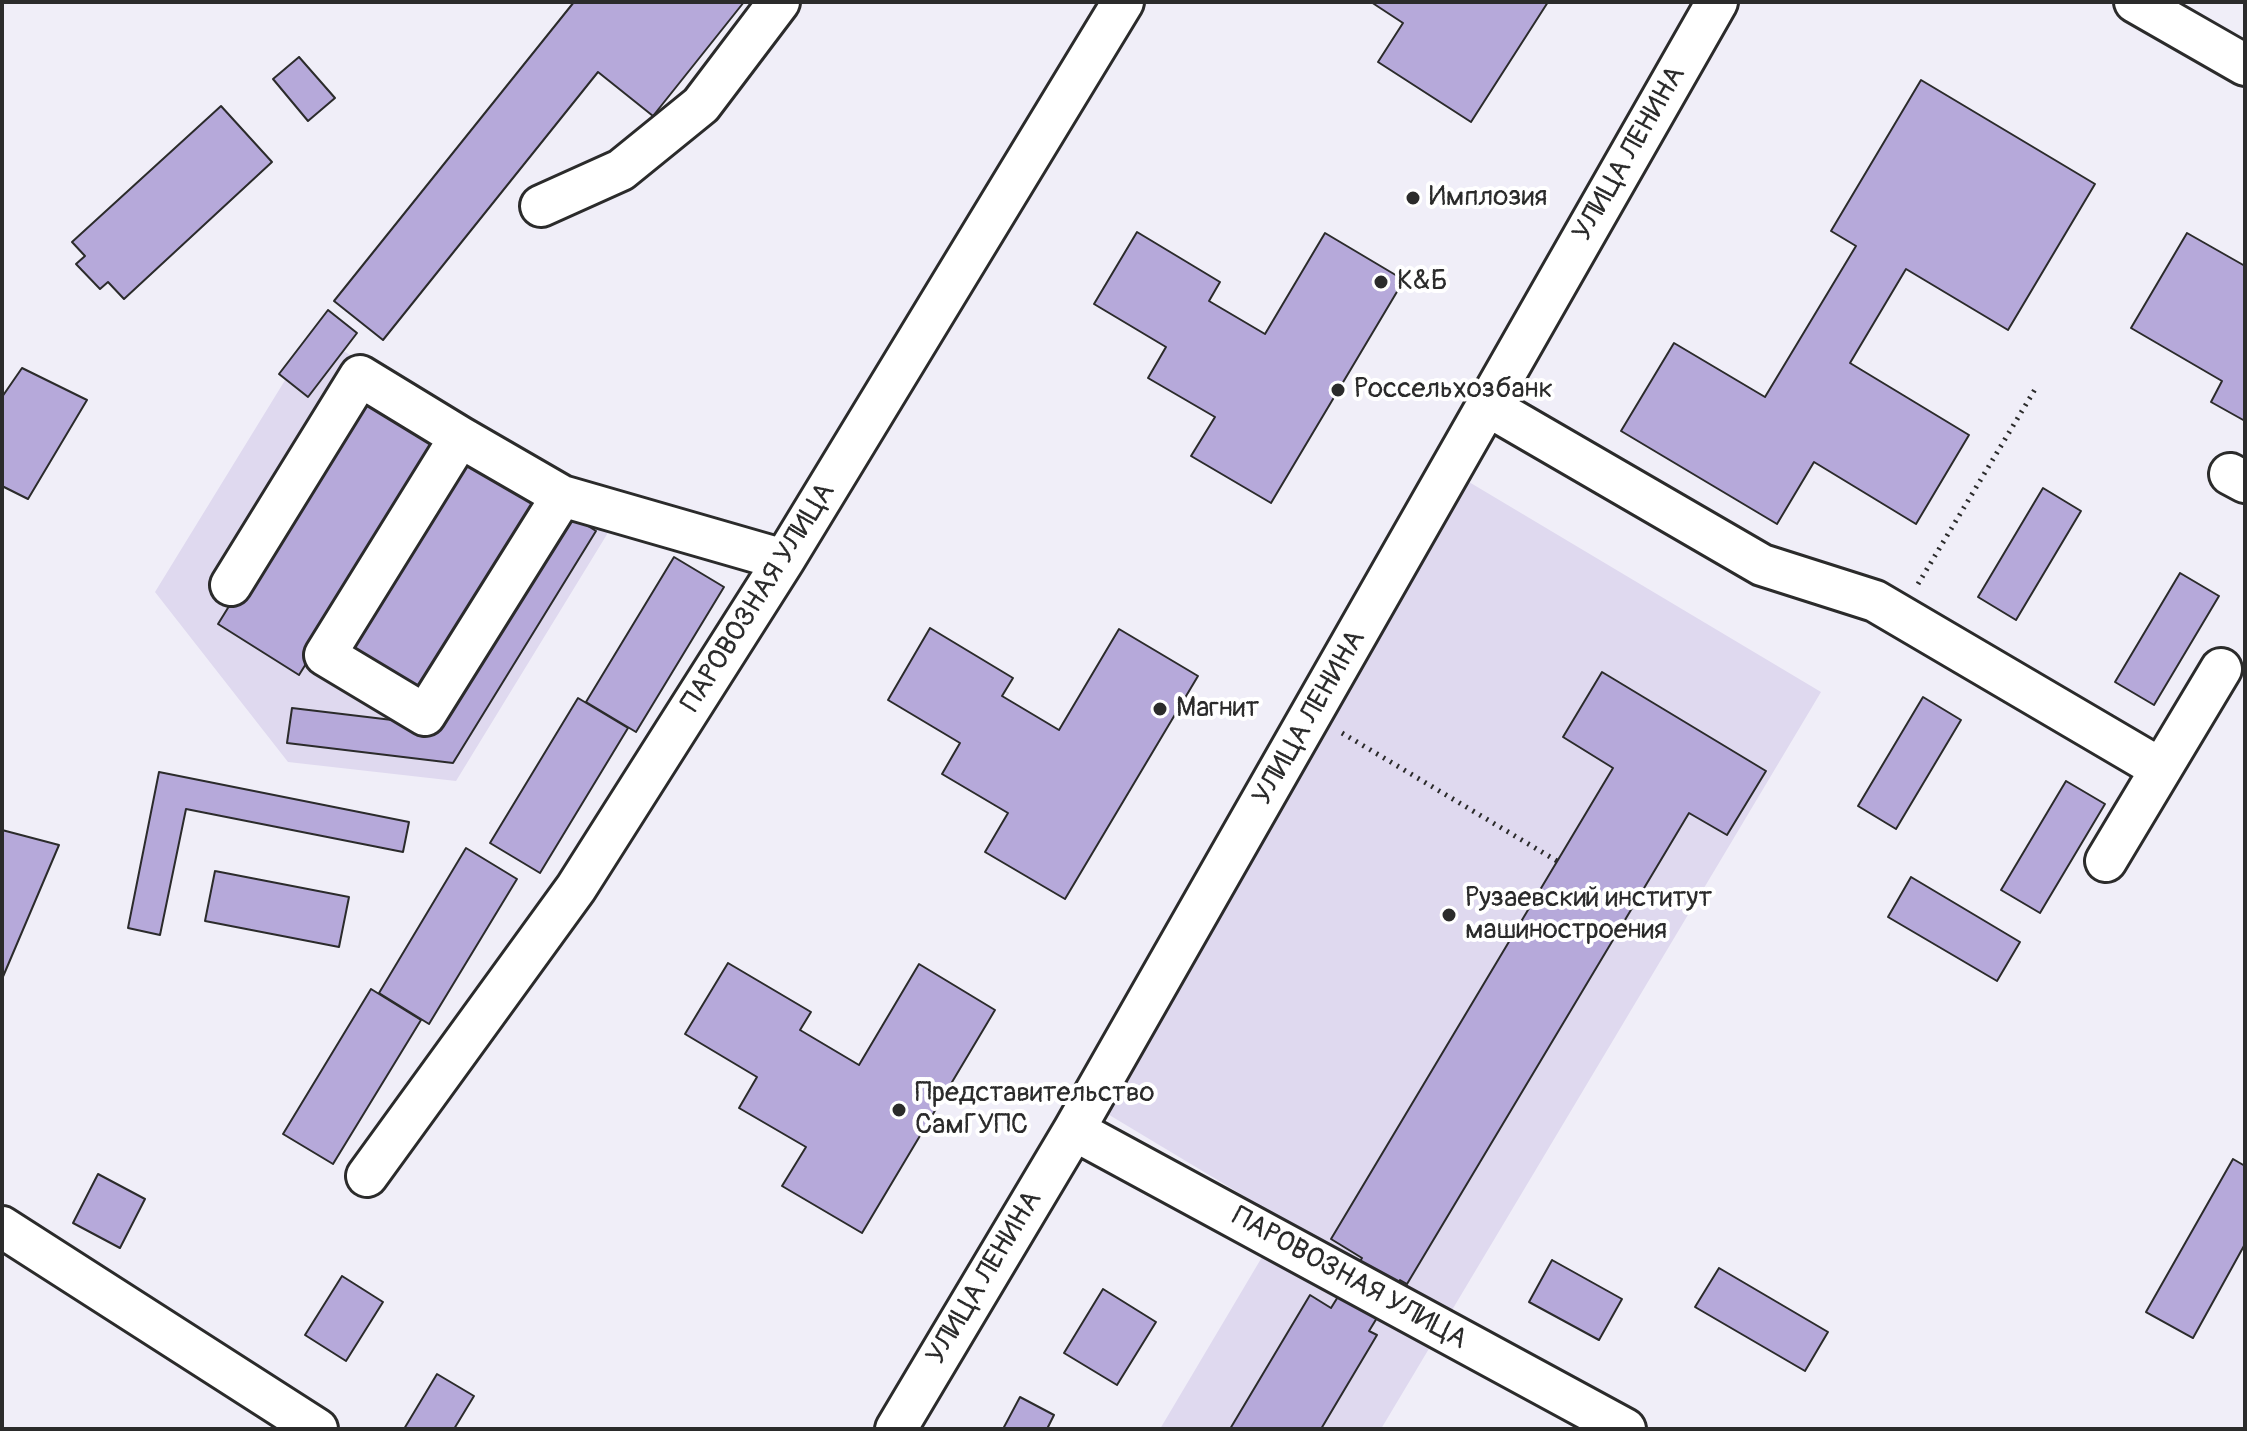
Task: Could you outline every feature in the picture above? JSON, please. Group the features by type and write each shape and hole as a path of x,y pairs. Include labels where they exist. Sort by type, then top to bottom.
{"street":[{"path":"541,206 621,170 701,105 779,2"},
{"name":"ПАРОВОЗНАЯ УЛИЦА","path":"367,1176 576,888 784,560 1123,2"},
{"name":"УЛИЦА ЛЕНИНА","path":"896,1429 1074,1130 1717,2"},
{"path":"2135,2 2245,65"},
{"path":"231,585 360,376 562,496 784,560"},
{"path":"1488,406 1762,565 1875,601 2161,769"},
{"path":"460,437 325,655 412,708 425,715 562,496"},
{"path":"2106,861 2221,669"},
{"name":"ПАРОВОЗНАЯ УЛИЦА","path":"1074,1130 1625,1429"},
{"path":"2,1227 317,1429"}],"path":[{"path":"1899,615 2037,386"},
{"path":"1311,714 1557,861"}],"shaded area":[{"path":"314,333 617,518 456,781 288,762 155,592"},
{"name":"Рузаевский институт машиностроения","path":"1469,482 1821,692 1381,1429 1160,1429 1284,1220 1096,1107"}],"building":[{"path":"574,2 744,2 653,116 598,72 383,340 334,301"},
{"path":"1371,2 1548,2 1471,122 1378,62 1403,23"},
{"path":"299,57 335,98 308,121 273,79"},
{"path":"1921,80 2095,184 2008,330 1906,269 1850,363 1969,435 1916,524 1814,462 1777,524 1621,431 1674,343 1765,397 1856,246 1831,231"},
{"path":"221,106 272,162 124,299 108,282 100,289 76,264 85,256 72,242"},
{"path":"1137,232 1220,282 1209,301 1265,334 1325,233 1404,280 1271,503 1191,456 1215,417 1148,378 1166,347 1094,304"},
{"path":"2187,233 2245,266 2245,421 2211,402 2222,381 2131,328"},
{"path":"328,310 357,333 308,397 279,374"},
{"path":"22,368 87,400 28,499 2,486 2,397"},
{"path":"364,388 446,439 299,675 218,624"},
{"path":"465,449 547,500 421,703 339,652"},
{"path":"2043,488 2081,511 2016,620 1978,597"},
{"path":"566,512 596,531 453,763 287,743 292,708 434,725"},
{"path":"674,557 724,587 636,732 586,702"},
{"path":"2180,573 2219,596 2154,705 2115,682"},
{"path":"930,628 1013,678 1002,696 1059,730 1119,629 1198,676 1065,899 985,852 1008,813 942,774 960,743 888,700"},
{"path":"1602,672 1766,771 1727,835 1689,813 1407,1284 1400,1280 1369,1331 1377,1335 1321,1429 1230,1429 1310,1295 1331,1308 1362,1258 1331,1239 1613,768 1563,737"},
{"path":"1923,697 1961,720 1896,829 1858,806"},
{"path":"578,698 628,728 540,873 490,843"},
{"path":"159,772 409,822 403,852 186,809 160,935 128,928"},
{"path":"2066,781 2105,804 2040,913 2001,890"},
{"path":"2,830 59,845 2,979"},
{"path":"466,848 517,879 429,1024 379,993"},
{"path":"215,871 349,897 339,947 205,921"},
{"path":"1911,877 2020,942 1997,981 1888,917"},
{"path":"728,963 811,1012 800,1030 859,1065 919,964 995,1010 862,1233 782,1186 806,1147 739,1108 757,1077 685,1034"},
{"path":"371,989 421,1020 333,1164 283,1134"},
{"path":"2233,1159 2245,1166 2245,1244 2193,1338 2146,1312"},
{"path":"98,1174 145,1199 120,1248 73,1223"},
{"path":"1552,1260 1622,1299 1599,1340 1529,1302"},
{"path":"1719,1268 1828,1332 1805,1371 1695,1307"},
{"path":"342,1276 383,1302 346,1361 305,1335"},
{"path":"1103,1289 1156,1322 1117,1385 1064,1353"},
{"path":"437,1374 474,1396 454,1429 404,1429"},
{"path":"1020,1397 1054,1415 1047,1429 1003,1429"}],"place":[{"name":"Имплозия","path":"1413,198"},
{"name":"К&Б","path":"1381,282"},
{"name":"Россельхозбанк","path":"1338,390"},
{"name":"Магнит","path":"1160,709"},
{"name":"Рузаевский институт машиностроения","path":"1449,915"},
{"name":"Представительство СамГУПС","path":"899,1110"}]}
